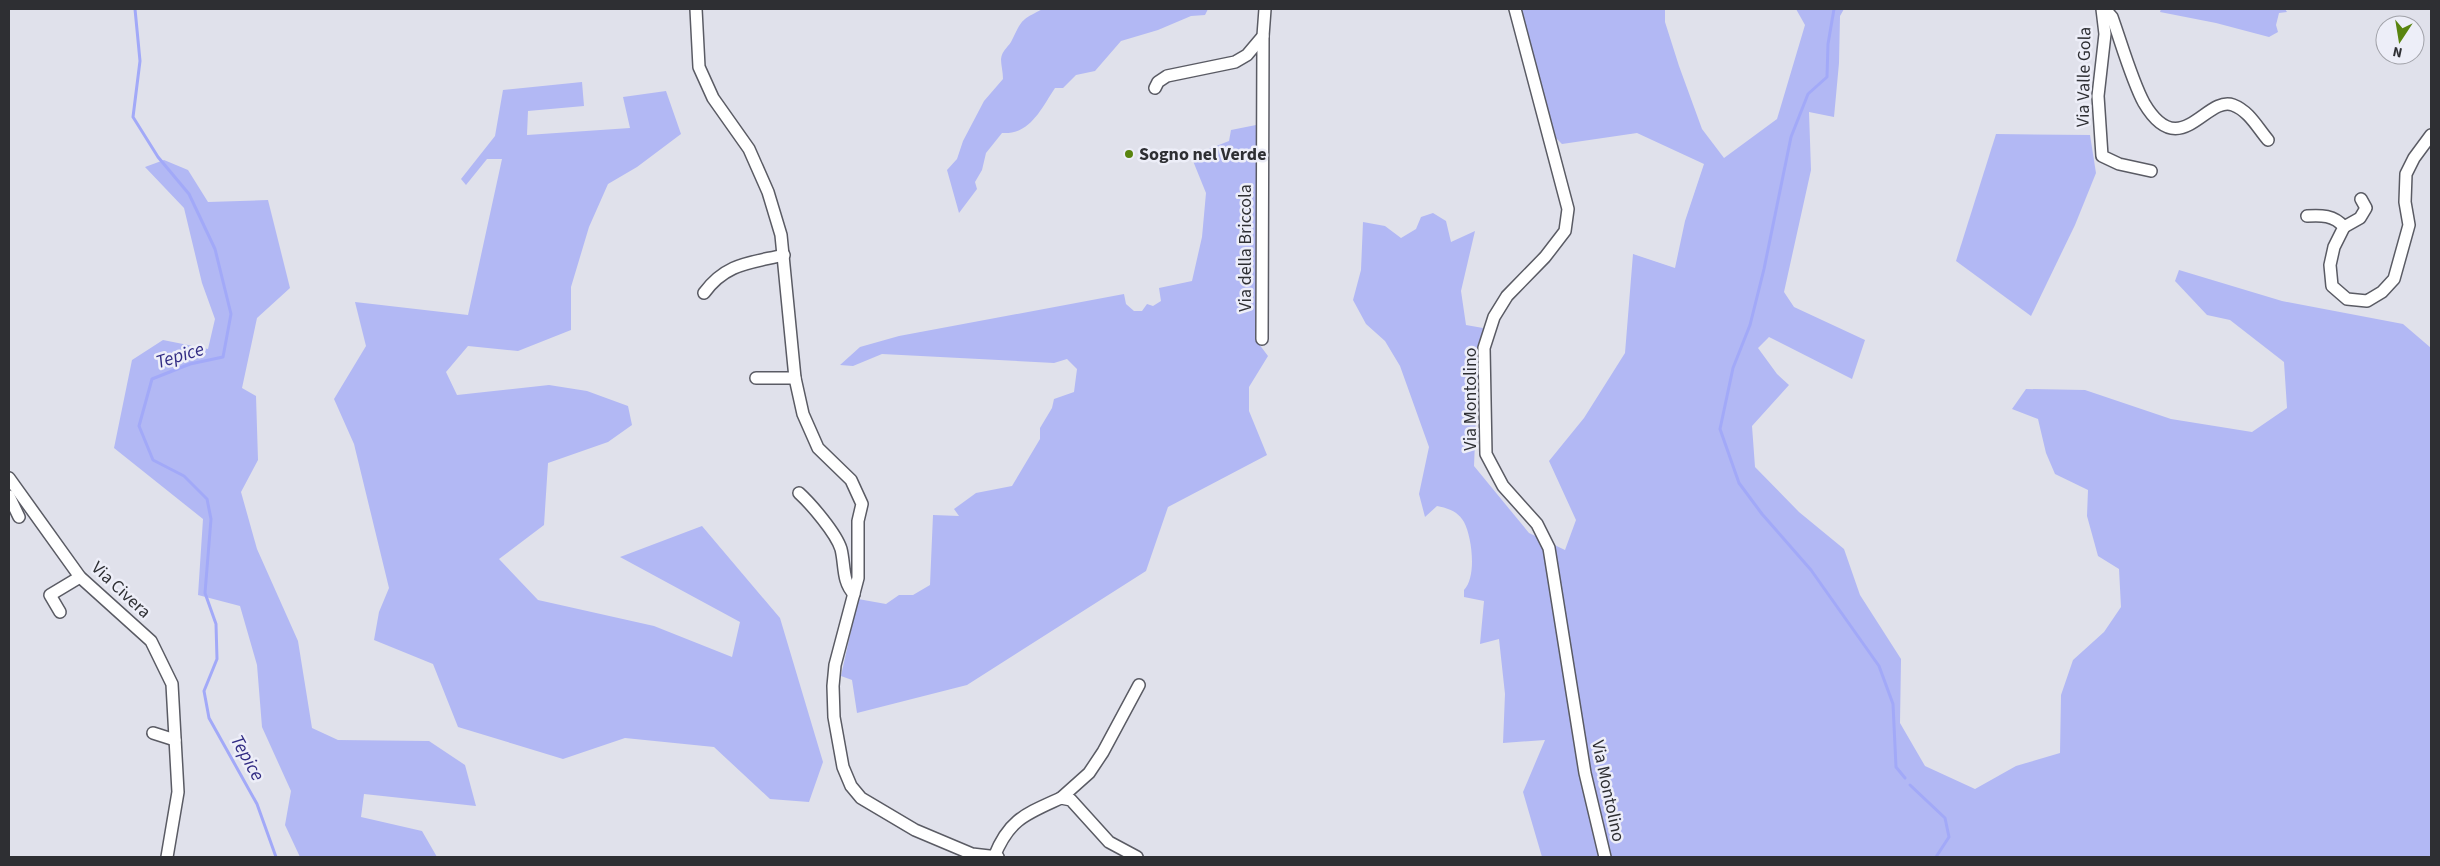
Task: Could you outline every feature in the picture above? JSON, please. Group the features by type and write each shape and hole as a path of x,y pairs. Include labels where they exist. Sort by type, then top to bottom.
{"street":[{"path":"696,9 699,67 713,98 750,150 768,192 781,235 795,378 803,414 818,448 851,480 862,504 858,521 858,578 835,665 833,686 834,717 843,767 851,786 861,798 915,830 972,854 998,857"},
{"name":"Via della Briccola","path":"1262,339 1265,9"},
{"name":"Via Montolino","path":"1515,9 1568,209 1565,231 1545,257 1507,296 1494,317 1484,348 1486,454 1503,486 1537,524 1549,548 1585,773 1605,857"},
{"path":"2104,9 2112,17 2144,102 2155,117 2166,125 2180,128 2192,125 2220,104 2232,104 2246,112 2268,140"},
{"name":"Via Valle Gola","path":"2104,9 2105,34 2098,96 2102,156 2119,164 2151,170"},
{"path":"1155,88 1158,82 1167,76 1235,62 1247,55 1264,36"},
{"path":"2361,199 2366,208 2360,218 2344,227 2334,247 2330,265 2332,286 2347,298 2367,301 2382,292 2394,279 2409,225 2405,202 2406,174 2414,158 2431,135"},
{"path":"2307,216 2321,214 2339,222 2344,227"},
{"path":"704,293 715,278 731,268 784,256"},
{"path":"756,378 795,378"},
{"name":"Via Civera","path":"9,478 80,577 151,641 172,684 178,792 167,857"},
{"path":"799,492 814,508 840,548 847,587 854,594"},
{"path":"9,496 19,517"},
{"path":"60,612 50,595 80,577"},
{"path":"994,857 1001,838 1010,826 1033,811 1060,798 1089,773 1103,752 1139,685"},
{"path":"153,733 175,740"},
{"path":"1060,798 1071,800 1109,842 1137,857"}],"shaded area":[{"path":"1043,9 1208,9 1205,15 1191,16 1158,30 1121,41 1095,71 1076,75 1063,88 1055,88 1034,119 1020,130 1012,133 1002,133 986,153 982,170 975,182 977,189 959,213 947,170 957,159 963,141 984,101 1003,79 1001,59 1017,29 1022,21"},
{"path":"1520,9 1665,9 1665,22 1702,129 1724,158 1777,119 1805,25 1796,9 1844,9 1840,16 1839,63 1834,117 1809,112 1811,170 1784,292 1794,307 1865,340 1852,379 1769,337 1758,348 1777,374 1789,385 1752,426 1755,467 1799,512 1844,549 1860,595 1901,659 1900,723 1925,766 1975,789 2016,766 2060,753 2061,695 2073,660 2104,632 2121,607 2119,569 2098,556 2087,516 2088,490 2055,474 2046,453 2038,419 2012,409 2026,389 2085,390 2171,419 2252,432 2287,408 2284,362 2230,320 2207,315 2175,281 2179,270 2282,301 2403,324 2431,348 2431,857 1542,857 1523,792 1545,740 1503,743 1505,694 1499,639 1480,644 1484,601 1464,597 1464,590 1471,576 1472,567 1471,547 1467,529 1459,515 1445,508 1437,506 1425,517 1419,494 1429,447 1400,366 1385,341 1366,324 1353,300 1361,270 1363,222 1385,226 1401,238 1416,229 1421,217 1433,213 1446,221 1451,242 1475,231 1461,291 1466,325 1483,328 1478,368 1474,466 1529,533 1565,550 1576,520 1549,461 1584,418 1625,353 1633,254 1675,268 1685,221 1704,164 1637,133 1562,144 1556,138"},
{"path":"2161,9 2285,9 2287,12 2279,13 2276,25 2278,32 2269,37 2216,23 2160,12"},
{"path":"582,82 584,106 528,111 527,135 630,128 623,97 666,91 681,134 637,167 608,184 589,227 571,287 571,330 518,351 468,346 446,372 457,395 549,385 587,391 628,406 632,425 608,442 548,463 544,525 499,559 538,600 654,626 732,657 740,622 620,557 702,526 780,618 823,762 809,802 770,799 714,747 625,738 563,759 458,727 433,664 374,640 379,612 389,588 354,444 334,399 366,346 355,302 468,315 502,159 487,159 466,185 461,179 495,136 503,90"},
{"path":"1256,125 1257,306 1259,344 1268,356 1249,387 1249,411 1267,455 1168,507 1146,571 967,685 857,713 852,680 841,676 858,599 886,604 899,595 913,595 930,585 933,515 959,516 954,509 976,493 1012,486 1040,439 1040,428 1052,408 1054,399 1074,392 1077,369 1067,359 1054,363 882,354 853,366 840,365 860,347 899,336 1124,294 1126,304 1134,311 1142,311 1147,304 1153,306 1161,301 1159,288 1192,281 1202,237 1206,193 1191,156 1229,141 1231,130"},
{"path":"1996,134 2090,135 2096,173 2075,225 2031,316 1956,261"},
{"path":"164,160 188,170 208,202 268,200 290,288 257,318 242,388 256,396 258,460 241,492 257,549 298,641 312,728 338,740 429,741 465,765 476,806 364,794 361,817 422,831 437,857 300,857 285,825 291,791 262,727 257,665 240,606 198,595 203,519 114,448 132,360 163,340 208,349 215,319 202,283 184,208 145,167"}],"waterway":[{"name":"Tepice","path":"135,9 140,61 133,117 158,157 189,194 215,249 231,314 223,357 190,364 152,379 139,426 153,460 184,476 207,499 211,519 205,593 216,624 217,659 204,691 209,718 257,804 276,857"},
{"path":"1834,9 1828,44 1827,77 1808,94 1791,137 1764,269 1750,325 1733,368 1720,429 1739,483 1762,514 1811,570 1879,666 1893,704 1896,767 1905,778"},
{"path":"1910,785 1945,818 1949,837 1936,857"}],"place":[{"name":"Sogno nel Verde","path":"1129,154"}]}
